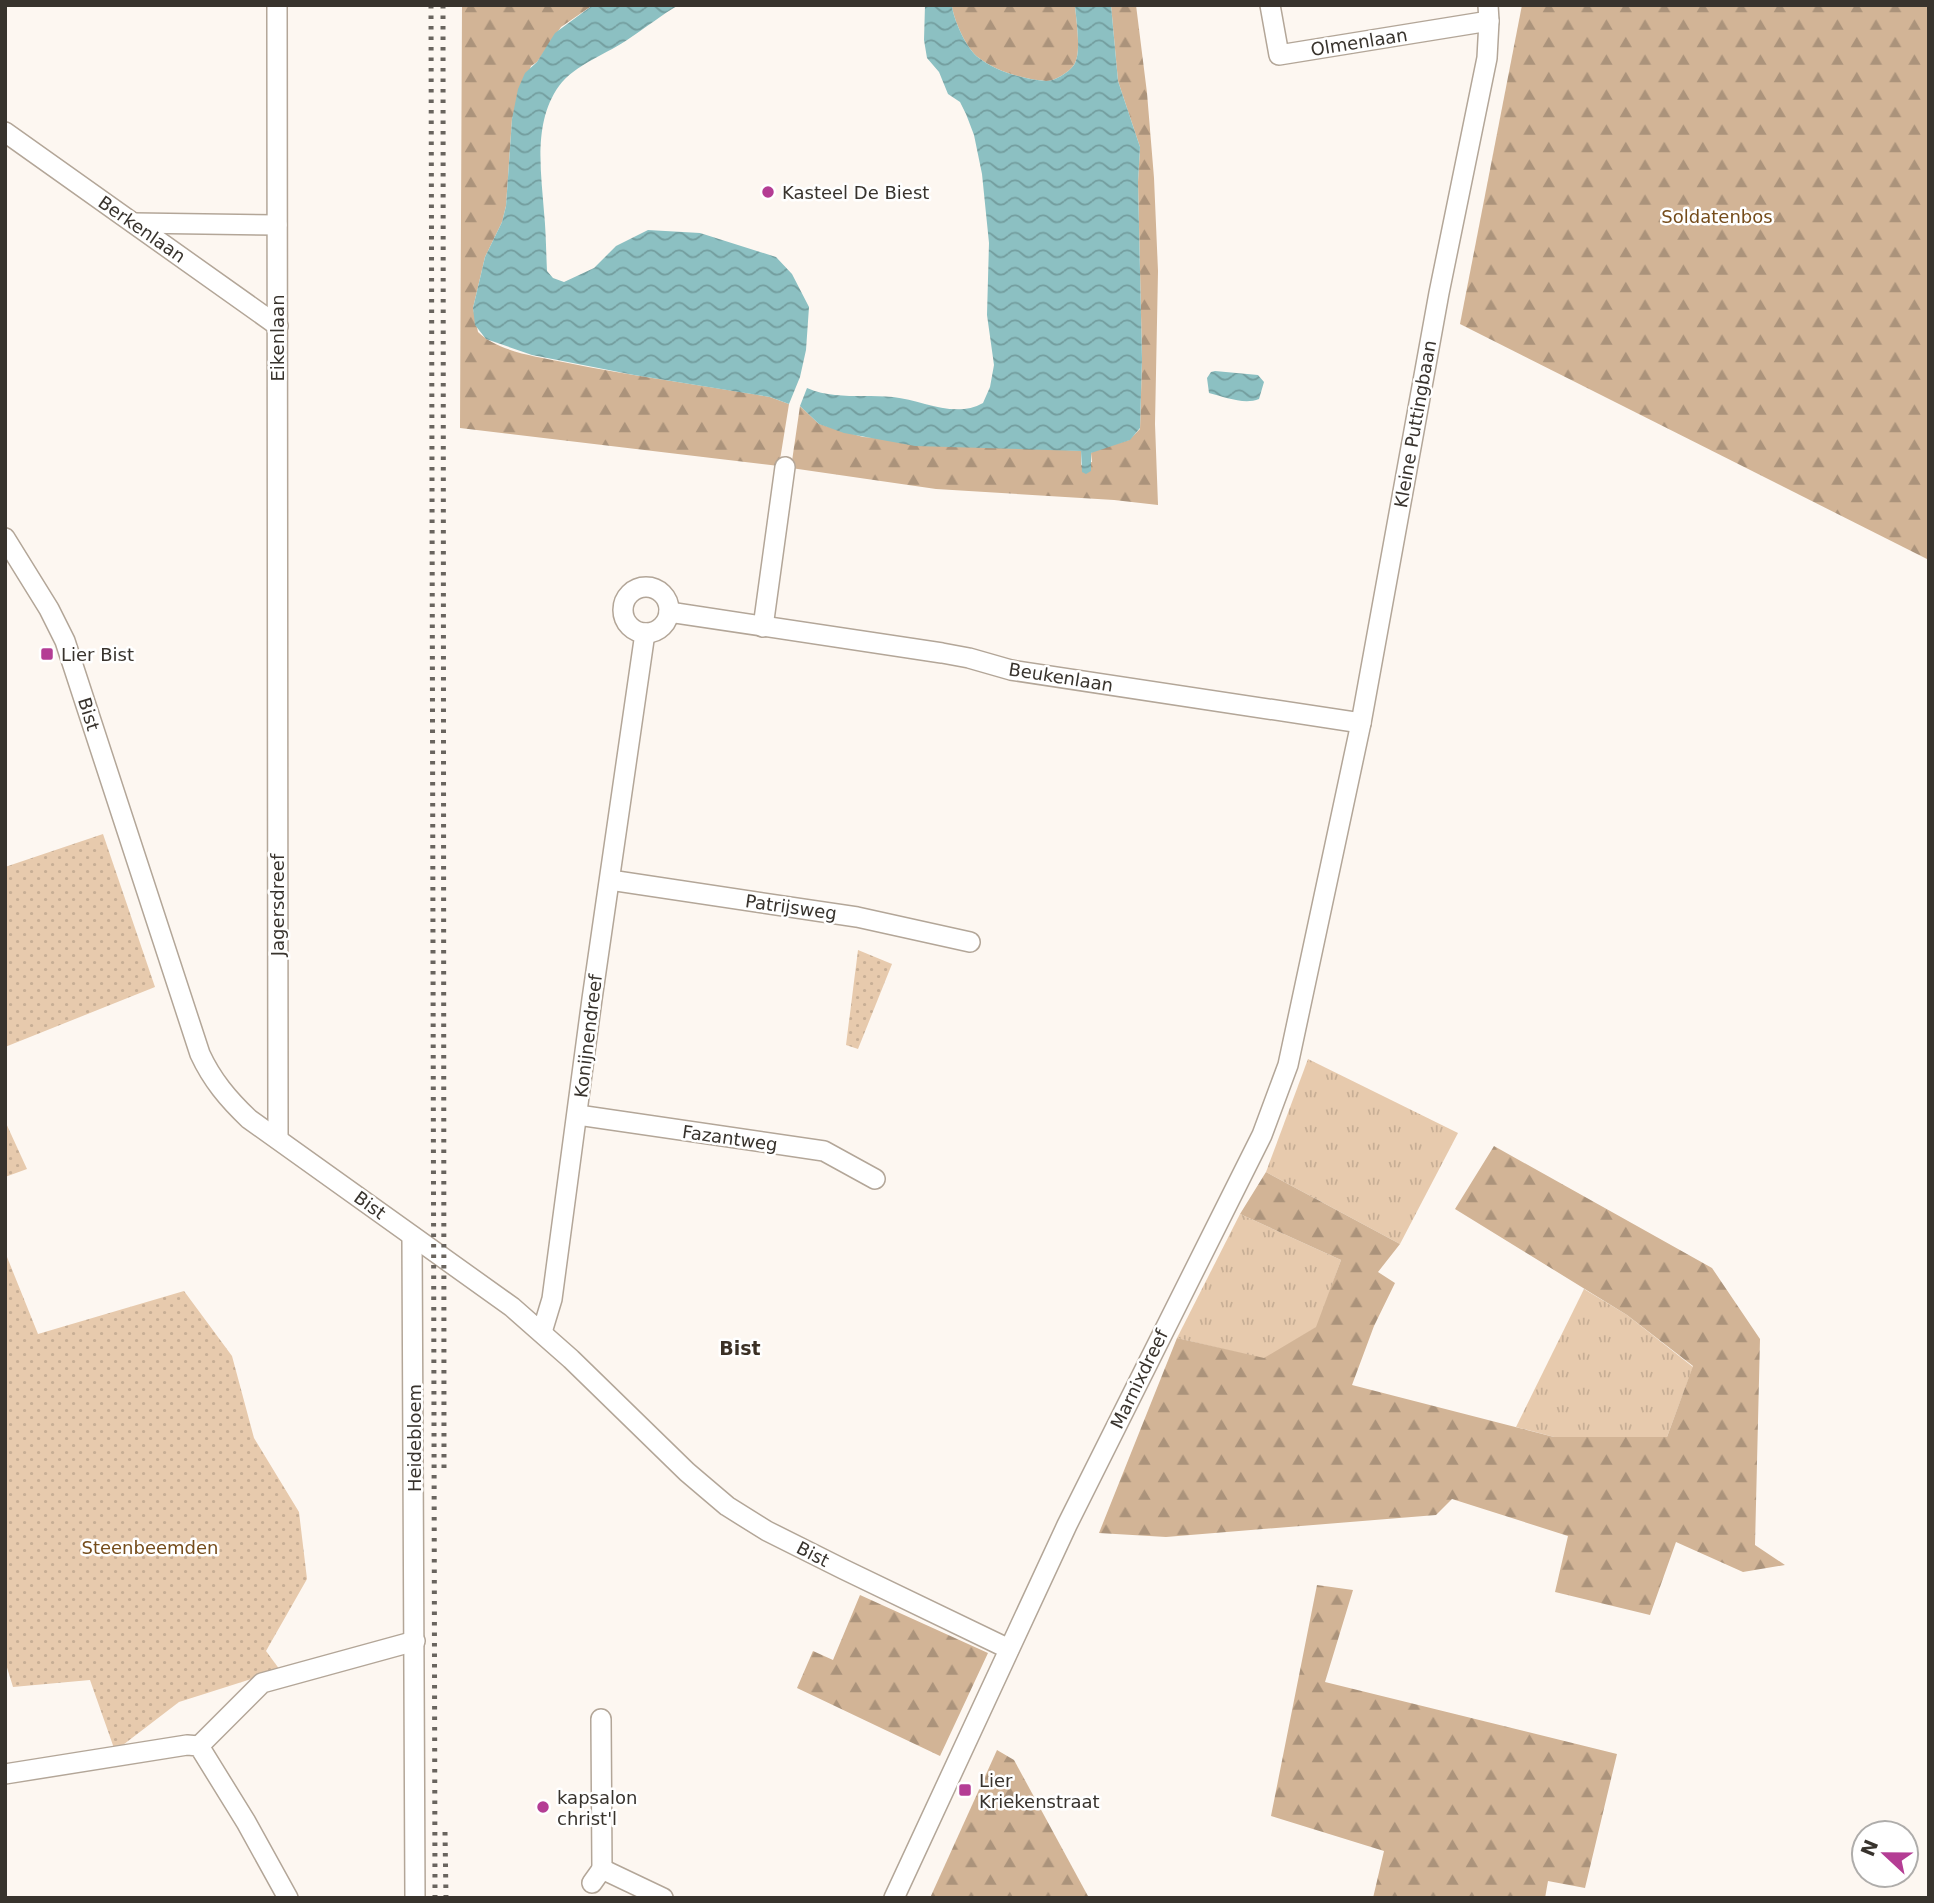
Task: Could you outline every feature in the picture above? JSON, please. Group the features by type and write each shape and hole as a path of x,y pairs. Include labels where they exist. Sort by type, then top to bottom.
{"street":[{"name":"Eikenlaan","path":"276,670 277,5"},
{"name":"Olmenlaan","path":"1270,5 1279,55 1489,13"},
{"name":"Kleine Puttingbaan","path":"1334,843 1361,723 1437,306 1487,58 1489,13"},
{"name":"Berkenlaan","path":"5,132 278,326"},
{"path":"134,223 277,225"},
{"path":"763,627 785,467"},
{"name":"Bist","path":"5,538 49,609 65,641 200,1054 215,1082 231,1102 249,1119 513,1307 711,1494 746,1519 1009,1649"},
{"path":"640,587 655,588 666,598 669,612 663,626 645,633 638,632 626,623 623,609 628,595 640,587"},
{"name":"Beukenlaan","path":"669,612 969,658 1011,670 1361,723"},
{"name":"Konijnendreef","path":"542,1332 552,1299 645,633"},
{"name":"Jagersdreef","path":"276,670 278,1139"},
{"name":"Marnixdreef","path":"894,1898 1067,1525 1270,1114 1296,1034 1334,843"},
{"name":"Patrijsweg","path":"610,880 857,917 970,942"},
{"name":"Fazantweg","path":"578,1115 824,1151 875,1179"},
{"name":"Heidebloem","path":"412,1236 415,1898"},
{"path":"5,1774 187,1745 199,1746 262,1683 415,1641"},
{"path":"601,1719 597,1876 663,1898"},
{"path":"199,1746 288,1898"}],"green space":[{"path":"462,5 593,5 561,27 537,62 531,66 512,119 506,206 502,222 485,257 473,308 478,332 507,349 529,355 770,397 789,404 779,466 460,428"},
{"path":"952,5 1075,5 1078,45 1074,65 1061,76 1046,81 1020,77 993,67 974,54 965,41"},
{"path":"1111,5 1136,5 1147,93 1158,271 1155,424 1158,505 936,489 791,468 800,406 819,424 863,437 1081,451 1081,465 1092,462 1091,453 1095,450 1129,440 1140,429 1140,147 1118,81"},
{"name":"Soldatenbos","path":"1522,5 1929,5 1929,560 1460,324"},
{"path":"103,834 155,987 5,1047 5,867"},
{"path":"858,950 892,964 858,1049 846,1045"},
{"path":"1308,1059 1458,1133 1400,1244 1266,1172"},
{"path":"5,1121 27,1169 5,1177"},
{"path":"1494,1146 1712,1268 1760,1339 1755,1545 1785,1565 1743,1572 1676,1542 1650,1615 1555,1592 1568,1536 1452,1499 1436,1515 1166,1537 1099,1533 1177,1338 1264,1358 1316,1327 1341,1260 1240,1214 1266,1172 1400,1244 1378,1272 1395,1283 1374,1326 1352,1385 1554,1437 1667,1437 1693,1366 1627,1315 1455,1209"},
{"path":"1240,1214 1341,1260 1317,1327 1264,1359 1177,1338"},
{"name":"Steenbeemden","path":"5,1252 38,1334 184,1291 232,1356 254,1438 299,1512 307,1579 266,1651 280,1670 179,1702 115,1751 90,1680 13,1687 5,1661"},
{"path":"1584,1289 1627,1315 1693,1367 1667,1437 1554,1437 1516,1427"},
{"path":"1317,1585 1353,1590 1325,1682 1617,1754 1585,1888 1548,1881 1545,1898 1373,1898 1384,1851 1271,1816"},
{"path":"860,1595 988,1653 940,1756 797,1688 813,1651 833,1660"},
{"path":"997,1750 1014,1760 1089,1898 930,1898"}],"water":[{"path":"593,5 679,5 622,44 573,72 559,86 551,100 545,115 541,147 547,271 553,278 564,282 594,268 616,246 648,230 700,233 776,257 792,274 809,307 806,350 800,377 789,404 770,397 532,355 486,339 475,325 473,308 485,257 502,222 506,206 512,119 518,89 525,73 537,62 555,33"},
{"path":"925,5 952,5 965,41 974,54 986,63 1011,74 1046,81 1065,74 1076,60 1078,45 1075,5 1111,5 1118,81 1140,147 1140,428 1130,440 1091,453 1091,471 1086,474 1082,472 1081,451 915,446 844,433 819,424 800,406 807,388 828,394 893,397 961,409 983,403 990,387 994,365 987,315 989,243 982,174 974,135 966,114 960,102 948,94 939,72 927,58 924,40"},
{"path":"1215,371 1258,375 1264,382 1259,399 1241,401 1209,393 1207,378"}],"railway":[{"path":"431,5 435,1898"},
{"path":"443,5 444,1472"},
{"path":"445,1832 446,1898"}],"place":[{"name":"Kasteel De Biest","path":"768,192"},
{"name":"Lier Bist","path":"47,654"},
{"name":"Lier Kriekenstraat","path":"965,1790"},
{"name":"kapsalon christ'l","path":"543,1807"}],"district":[{"name":"Bist","path":"740,1348"}]}
